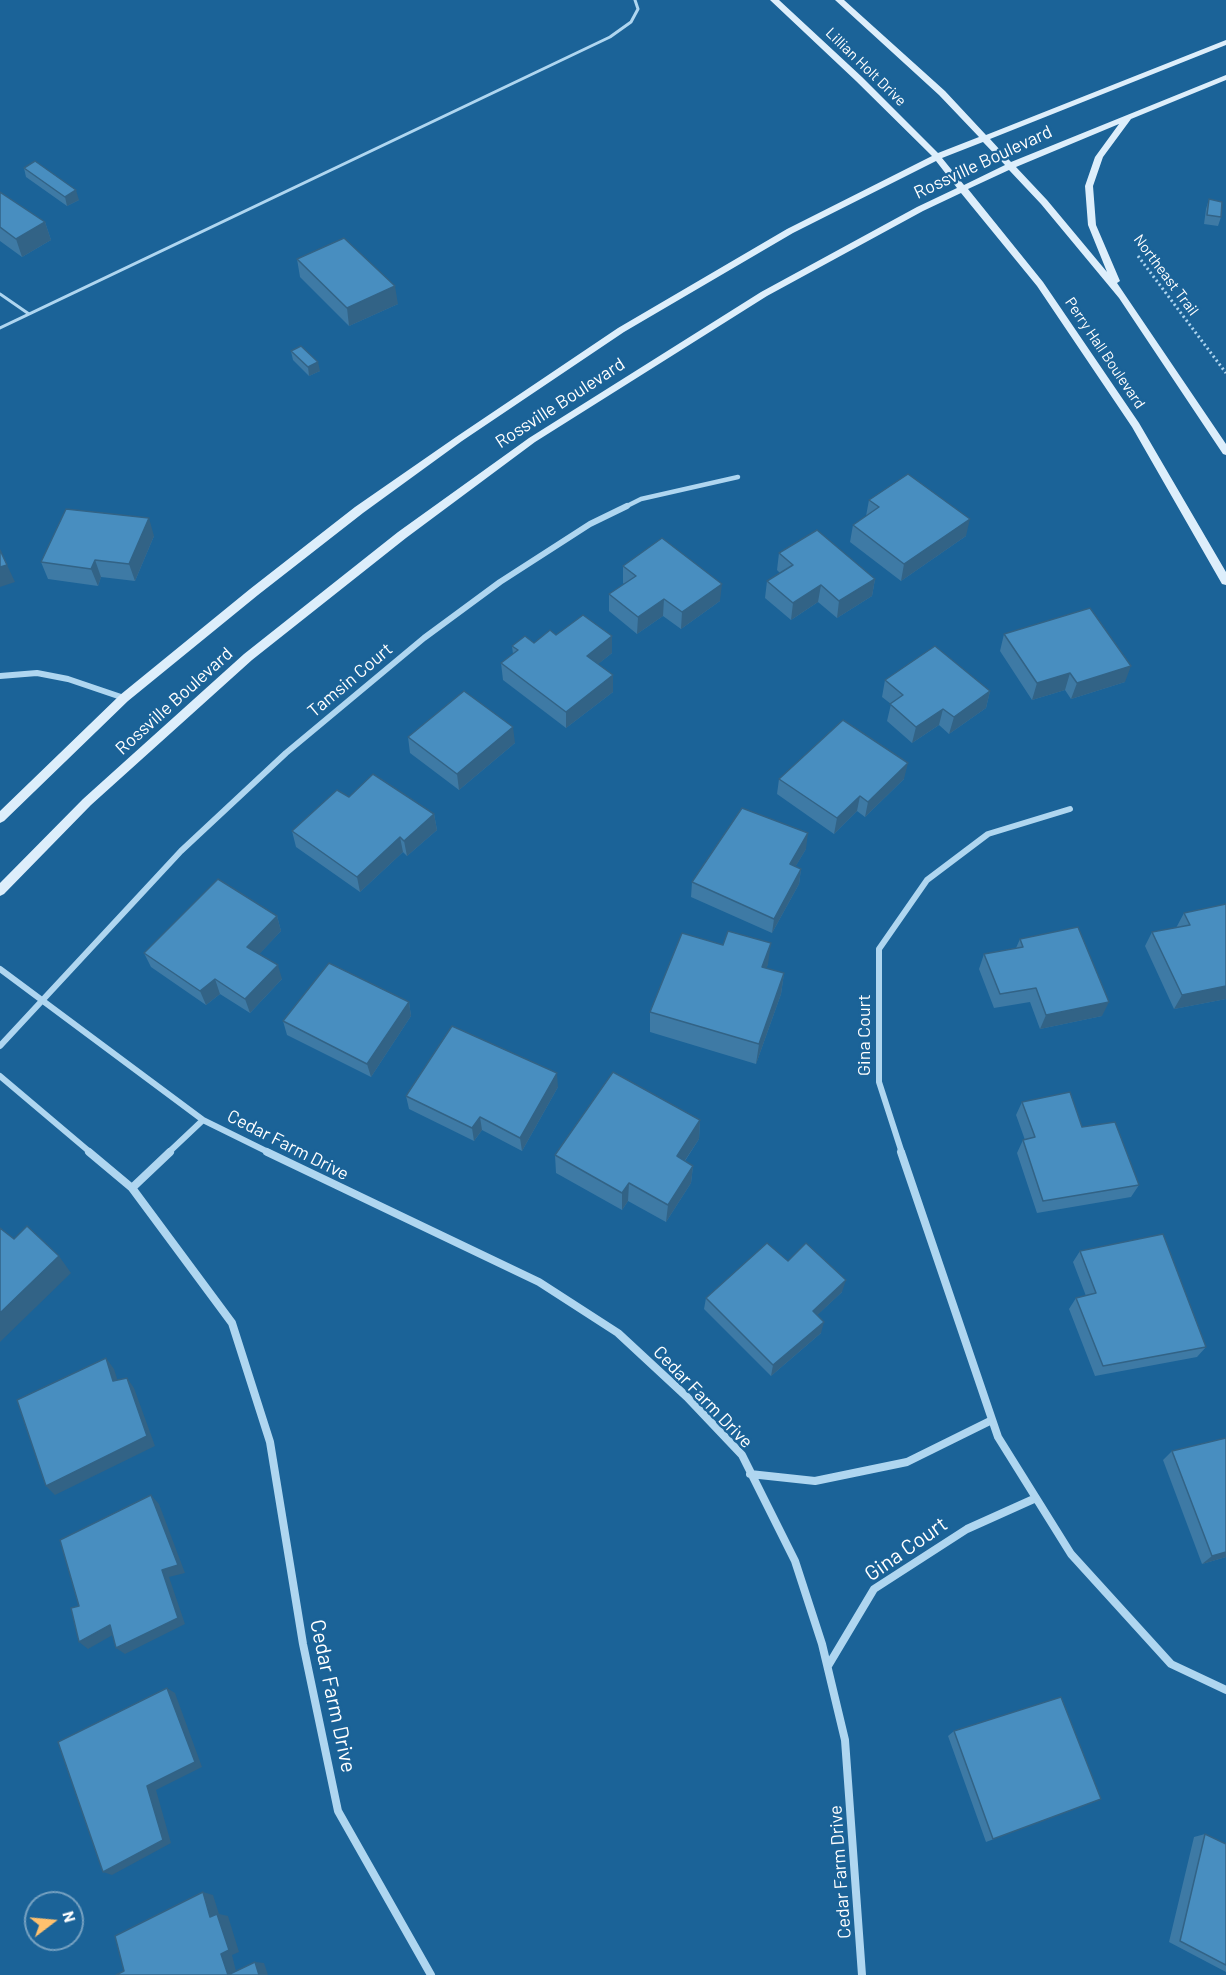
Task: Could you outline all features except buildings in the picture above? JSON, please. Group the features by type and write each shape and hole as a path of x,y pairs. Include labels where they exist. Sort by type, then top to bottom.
{"main road":[{"name":"Lillian Holt Drive","path":"774,0 859,79 937,158"},
{"name":"Lillian Holt Drive","path":"839,0 911,63 985,137"},
{"name":"Rossville Boulevard","path":"0,818 124,698 359,510 542,381 732,263 850,199 985,137 1226,42"},
{"name":"Rossville Boulevard","path":"0,891 94,795 248,657 470,483 532,440 754,300 963,187 1129,115 1226,77"},
{"path":"1122,296 1092,225 1089,186 1099,158 1129,115"},
{"path":"985,137 1122,296 1226,452"},
{"name":"Perry Hall Boulevard","path":"937,158 1040,284 1084,346 1172,483 1226,581"}],"street":[{"name":"Tamsin Court","path":"0,1046 181,851 286,753 424,638 500,582 590,524 641,499 738,477"},
{"path":"0,676 12,673 37,673 68,679 124,698"},
{"name":"Gina Court","path":"1070,809 988,834 927,880 879,949 879,1082 927,1234 998,1437 1071,1554 1171,1664 1226,1690"},
{"name":"Cedar Farm Drive","path":"0,969 203,1120 345,1191 539,1282 618,1333 687,1397 742,1455 795,1561 828,1666 845,1740 862,1975"},
{"name":"Cedar Farm Drive","path":"0,1076 132,1188 232,1323 270,1442 303,1644 338,1811 431,1975"},
{"name":"Cedar Farm Drive","path":"132,1188 203,1120"},
{"path":"750,1474 815,1480 907,1462 992,1420"},
{"name":"Gina Court","path":"828,1666 874,1589 967,1528 1036,1498"}],"lane":[{"path":"0,328 610,37 631,22 638,9 635,0"},
{"path":"0,294 29,314"}],"path":[{"name":"Northeast Trail","path":"1134,252 1226,373"}]}
